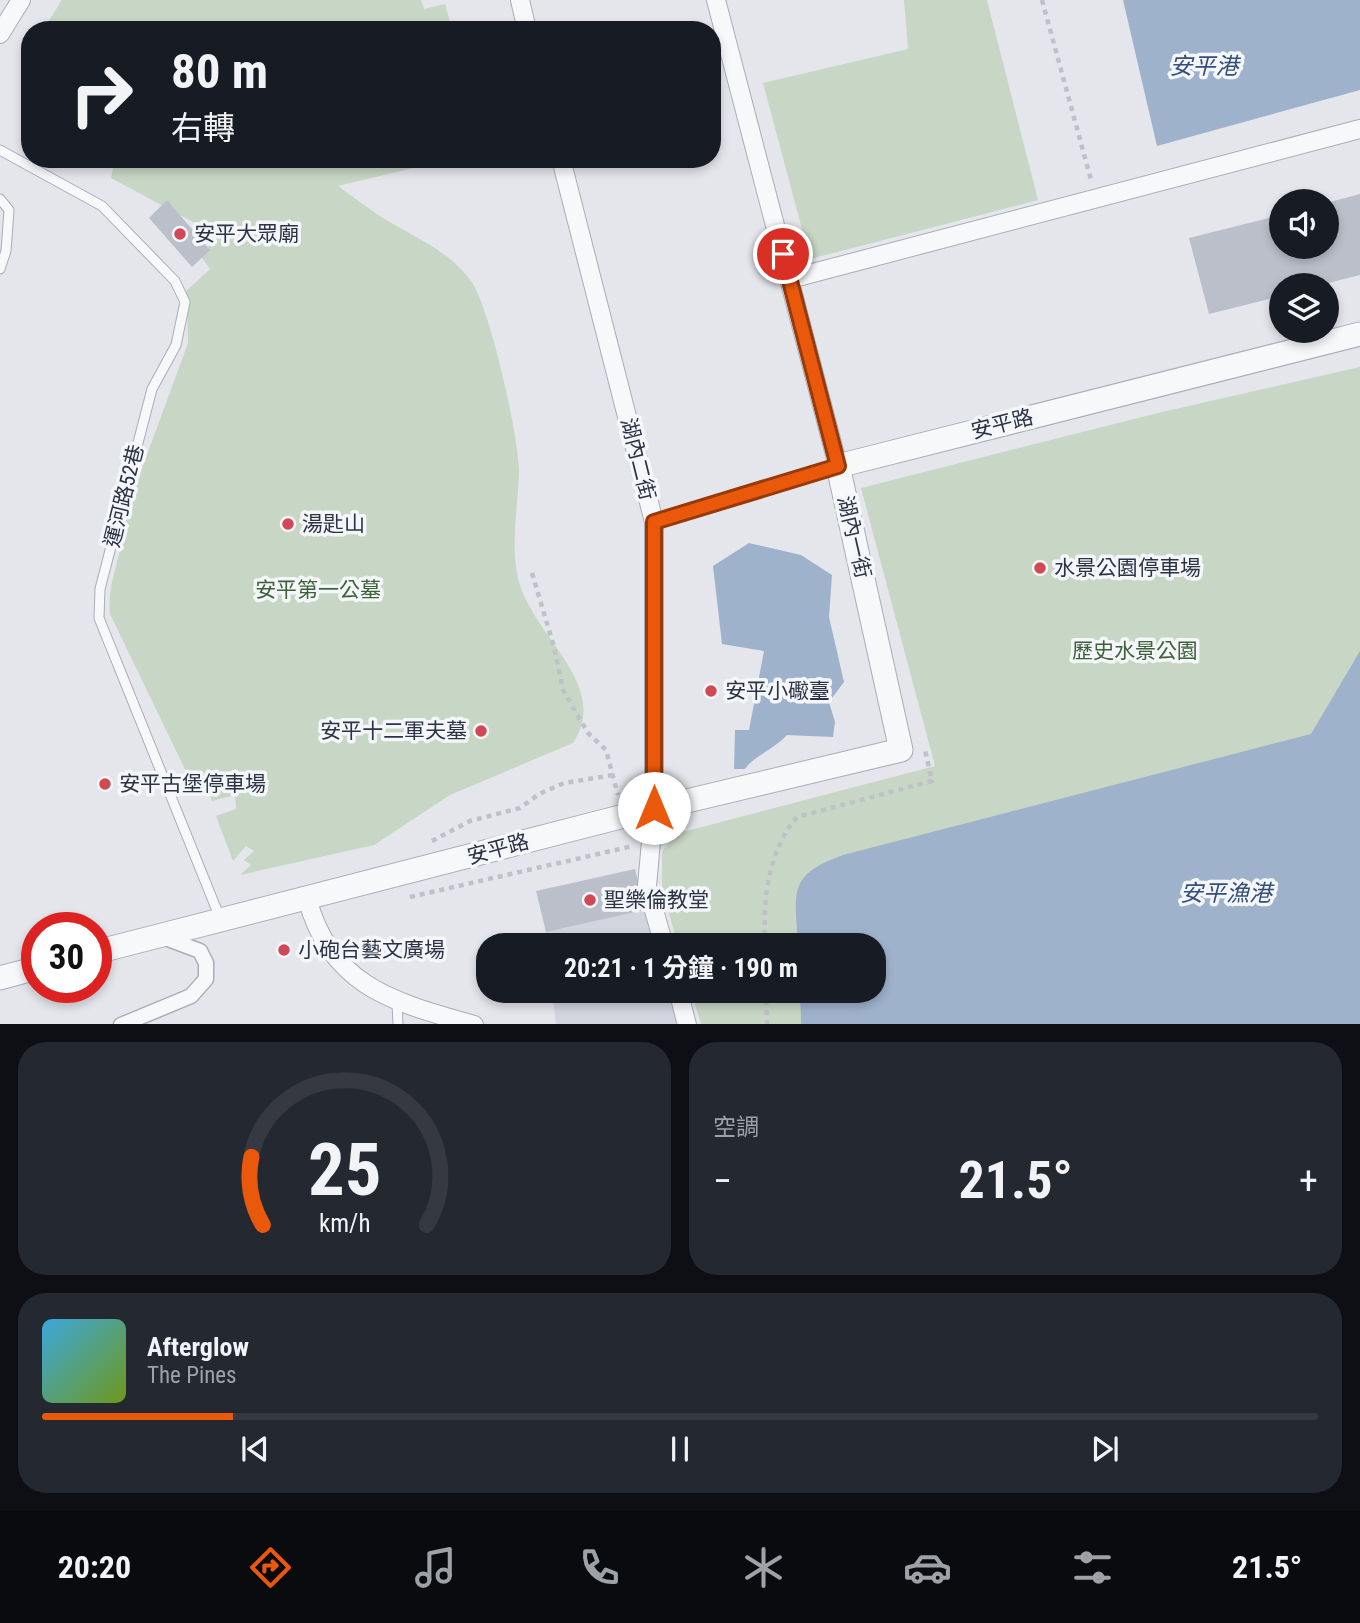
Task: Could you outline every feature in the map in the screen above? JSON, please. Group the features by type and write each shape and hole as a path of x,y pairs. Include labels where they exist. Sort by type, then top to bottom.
{"street":[{"path":"0,34 21,0"},
{"path":"520,0 525,21"},
{"name":"湖內一街","path":"716,0 838,466 901,750"},
{"path":"790,279 1360,129"},
{"name":"湖內二街","path":"563,168 654,522 654,808 647,886 661,933"},
{"name":"安平路","path":"838,466 1360,334"},
{"name":"安平路","path":"112,948 654,808 901,750"},
{"path":"307,898 314,928 340,962 365,985 397,1003 474,1024"},
{"path":"121,1024 191,996 206,979 206,963 200,951 157,935"},
{"path":"0,978 21,972"},
{"path":"681,1003 687,1024"}],"lane":[{"name":"運河路52巷","path":"0,150 21,162"},
{"name":"運河路52巷","path":"33,168 102,206 175,281 185,302 176,345 152,388 100,589 99,618 220,919"},
{"path":"0,199 9,210 6,251 0,269"},
{"path":"654,522 838,466"},
{"path":"397,1003 398,1024"}],"path":[{"path":"1042,0 1096,198"},
{"path":"532,573 554,647 563,690 588,733 606,750 624,816"},
{"path":"429,842 470,821 520,808 539,794 564,783 613,775"},
{"path":"407,898 651,842"},
{"path":"766,1003 767,1024"}],"shaded area":[{"path":"645,910 652,933 546,933"},
{"path":"553,1003 673,1003 678,1024 556,1024"}],"green space":[{"path":"62,0 421,0 424,9 445,4 450,21 49,21"},
{"path":"904,0 987,0 1038,200 810,259 763,83 908,49"},
{"name":"安平第一公墓","path":"113,168 413,168 338,186 451,260 471,281 479,295 495,344 518,455 515,522 517,573 524,595 564,658 583,699 582,721 573,743 450,795 374,845 240,875 251,865 244,860 254,851 246,846 233,861 216,816 236,809 235,795 212,801 209,792 196,792 110,614 109,602 123,520 188,343 187,304 184,293 210,269 199,254 215,241 206,229 111,178"},
{"name":"歷史水景公園","path":"1360,367 1360,1024 701,1024 695,1003 886,1003 886,933 675,933 662,889 662,852 675,834 935,766 861,488 1158,413"}],"water":[{"name":"安平港","path":"1123,0 1360,0 1360,90 1157,146"},
{"path":"749,543 801,555 832,575 829,617 844,682 829,702 835,722 833,737 787,735 745,769 734,769 735,730 749,730 764,651 722,644 713,566"},
{"name":"安平漁港","path":"1360,651 1360,1024 801,1024 800,1003 886,1003 886,933 797,933 798,888 803,878 825,862 843,855 1311,734"}],"building":[{"path":"1360,194 1360,275 1339,280 1339,273 1269,273 1269,299 1209,314 1189,238 1269,218 1269,259 1339,259 1339,200"},
{"name":"安平大眾廟","path":"167,200 210,250 192,267 149,218"},
{"name":"聖樂倫教堂","path":"635,869 645,910 546,932 536,891"}],"place":[{"name":"安平大眾廟","path":"180,234"},
{"name":"湯匙山","path":"288,524"},
{"name":"水景公園停車場","path":"1040,568"},
{"name":"安平小礮臺","path":"711,691"},
{"name":"安平十二軍夫墓","path":"481,731"},
{"name":"安平古堡停車場","path":"105,784"},
{"name":"聖樂倫教堂","path":"590,900"},
{"name":"小砲台藝文廣場","path":"284,950"}],"route":[{"path":"654,808 654,522 838,466 783,254"}]}
